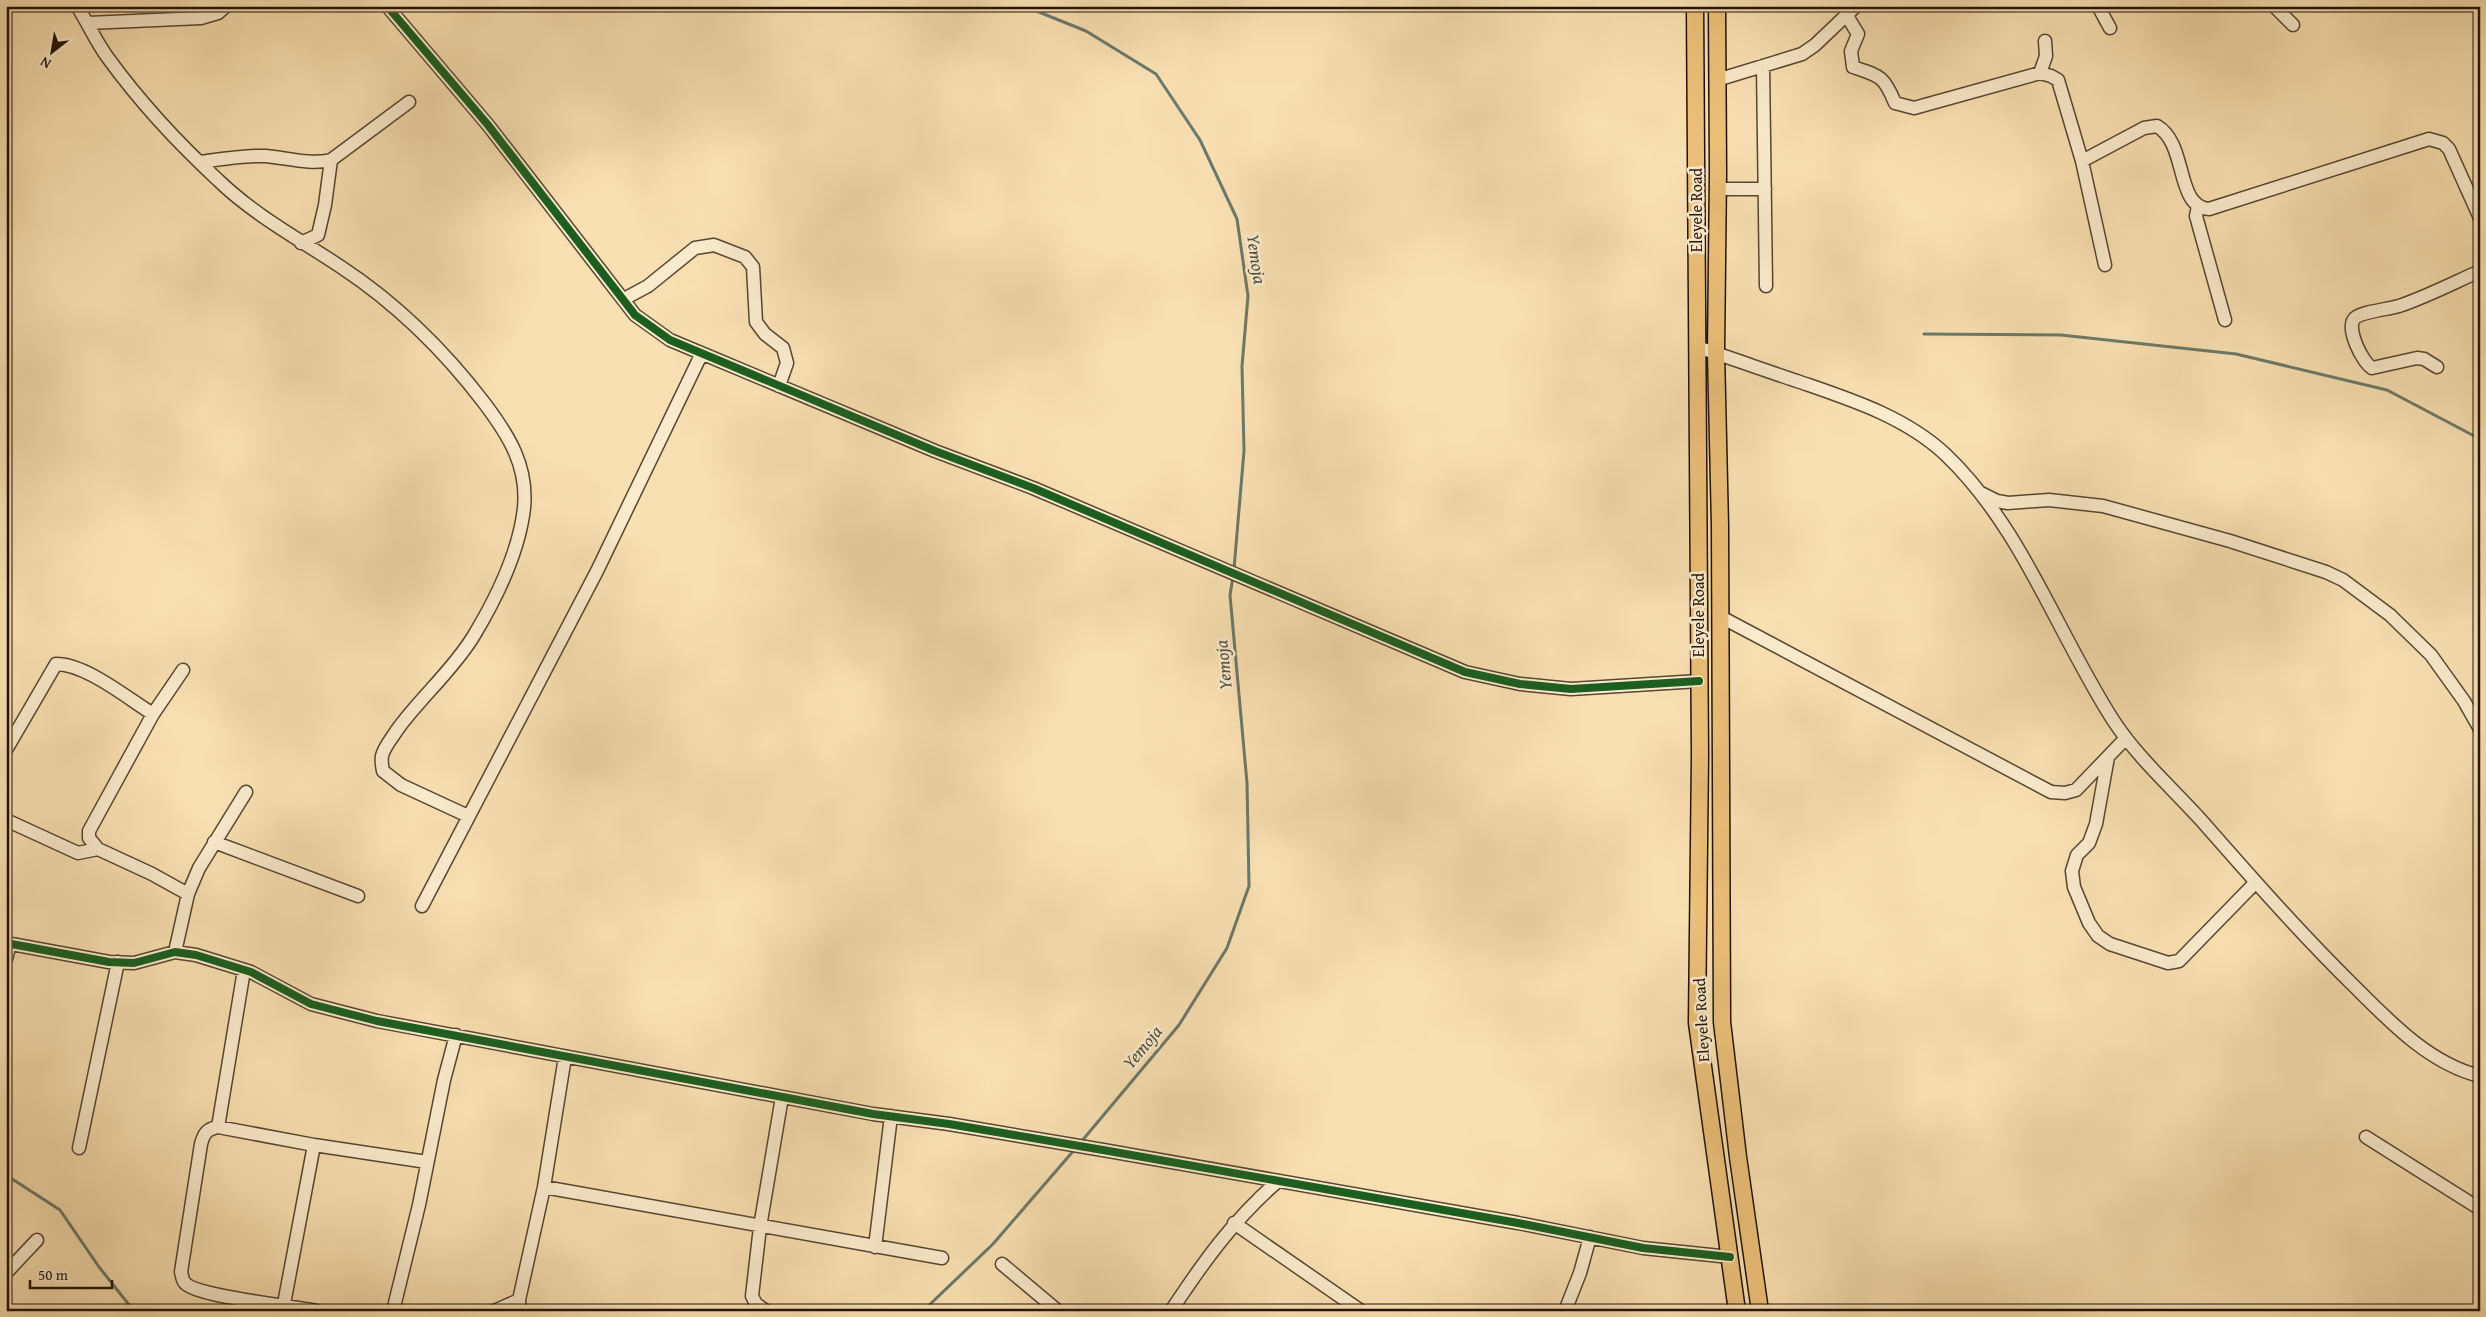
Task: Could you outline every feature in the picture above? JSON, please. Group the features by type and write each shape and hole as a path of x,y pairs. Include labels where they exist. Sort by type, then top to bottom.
{"main road":[{"name":"Eleyele Road","path":"1695,6 1699,681 1697,1024 1738,1311"},
{"name":"Eleyele Road","path":"1717,6 1718,189 1716,353 1721,617 1722,1022 1738,1157 1760,1311"},
{"path":"1697,1024 1722,1022"}],"street":[{"path":"77,6 106,55 138,96 200,162 240,199 301,242 368,285 430,338 461,372 500,424 516,450 523,470 525,495 520,536 506,572 482,620 463,652 413,709 387,744 381,757 383,771 401,785 468,816"},
{"path":"88,23 201,18 218,13 226,6"},
{"path":"387,6 488,125 624,299 634,315 653,330 701,355 934,451 1033,488 1443,664 1489,678 1570,690 1699,681"},
{"path":"2098,6 2110,28"},
{"path":"2274,6 2293,25"},
{"path":"1717,80 1802,54 1851,11 1858,34 1851,51 1853,67 1886,81 1895,103 1914,108 2040,73 2051,76 2058,80 2082,161 2105,265"},
{"path":"2040,73 2046,56 2045,41"},
{"path":"1764,66 1766,286"},
{"path":"200,162 236,157 265,156 317,163 331,160 410,102"},
{"path":"2082,161 2144,128 2157,126 2168,134 2175,145 2188,195 2198,206 2213,208 2429,139 2443,143 2449,149 2480,218"},
{"path":"301,242 318,235 325,205 331,160"},
{"path":"1718,189 1765,189"},
{"path":"2198,206 2196,216 2224,320"},
{"path":"624,299 648,286 695,248 714,245 745,257 753,268 756,322 765,334 783,348 787,364 779,386"},
{"path":"2437,367 2424,359 2417,358 2372,368 2364,359 2357,345 2351,331 2352,322 2357,316 2400,306 2480,271"},
{"path":"1697,347 1858,403 1909,427 1944,453 1978,492 2018,548 2085,674 2126,738 2307,939 2383,1015 2426,1050 2449,1065 2480,1076"},
{"path":"422,906 597,571 701,355"},
{"path":"1978,492 1997,501 2008,503 2049,500 2103,506 2230,541 2326,572 2343,580 2390,615 2431,655 2464,701 2480,729"},
{"path":"1721,617 2050,792 2065,793 2076,790 2126,738"},
{"path":"6,750 56,664 69,664 101,681 153,714"},
{"path":"183,670 153,714 89,831 89,838 98,849 152,874 188,894"},
{"path":"2108,757 2096,824 2089,842 2076,855 2072,871 2074,888 2089,923 2098,936 2110,944 2168,963 2178,960 2256,882"},
{"path":"175,952 188,894 214,842 246,792"},
{"path":"6,820 78,853 98,849"},
{"path":"214,842 358,896"},
{"path":"6,959 8,944 134,963 175,952 220,961 244,970 311,1004 377,1021 782,1097 1103,1150 1653,1249 1730,1257"},
{"path":"79,1148 118,962"},
{"path":"218,1127 244,970"},
{"path":"393,1311 444,1080 456,1035"},
{"path":"494,1311 520,1306 544,1187 565,1056"},
{"path":"766,1311 756,1304 752,1296 760,1227 782,1097"},
{"path":"874,1247 891,1116"},
{"path":"317,1311 199,1290 185,1283 182,1277 202,1138 209,1129 218,1127 314,1145 427,1162"},
{"path":"2366,1137 2480,1210"},
{"path":"284,1304 314,1145"},
{"path":"1171,1311 1200,1267 1234,1223 1277,1182"},
{"path":"544,1187 942,1258"},
{"path":"1234,1223 1283,1255 1361,1311"},
{"path":"1564,1311 1580,1273 1590,1237"},
{"path":"6,1273 37,1240"},
{"path":"1002,1264 1058,1311"}],"waterway":[{"name":"Yemoja","path":"1024,6 1086,31 1156,74 1200,140 1237,219 1248,296 1242,366 1244,451 1234,569"},
{"path":"1924,334 2061,335 2236,354 2387,390 2480,439"},
{"name":"Yemoja","path":"1081,1142 1179,1025 1227,948 1249,886 1247,783 1230,595 1233,577"},
{"name":"Yemoja","path":"923,1311 993,1244 1075,1149"},
{"path":"6,1175 60,1210 99,1267 134,1311"}],"cycle path":[{"path":"387,6 488,125 635,315 670,340 935,451 1033,488 1465,672 1520,684 1571,689 1699,681"},
{"path":"6,943 109,962 134,963 175,952 196,955 251,972 311,1004 377,1021 873,1114 949,1124 1103,1150 1518,1223 1643,1248 1730,1257"}]}
